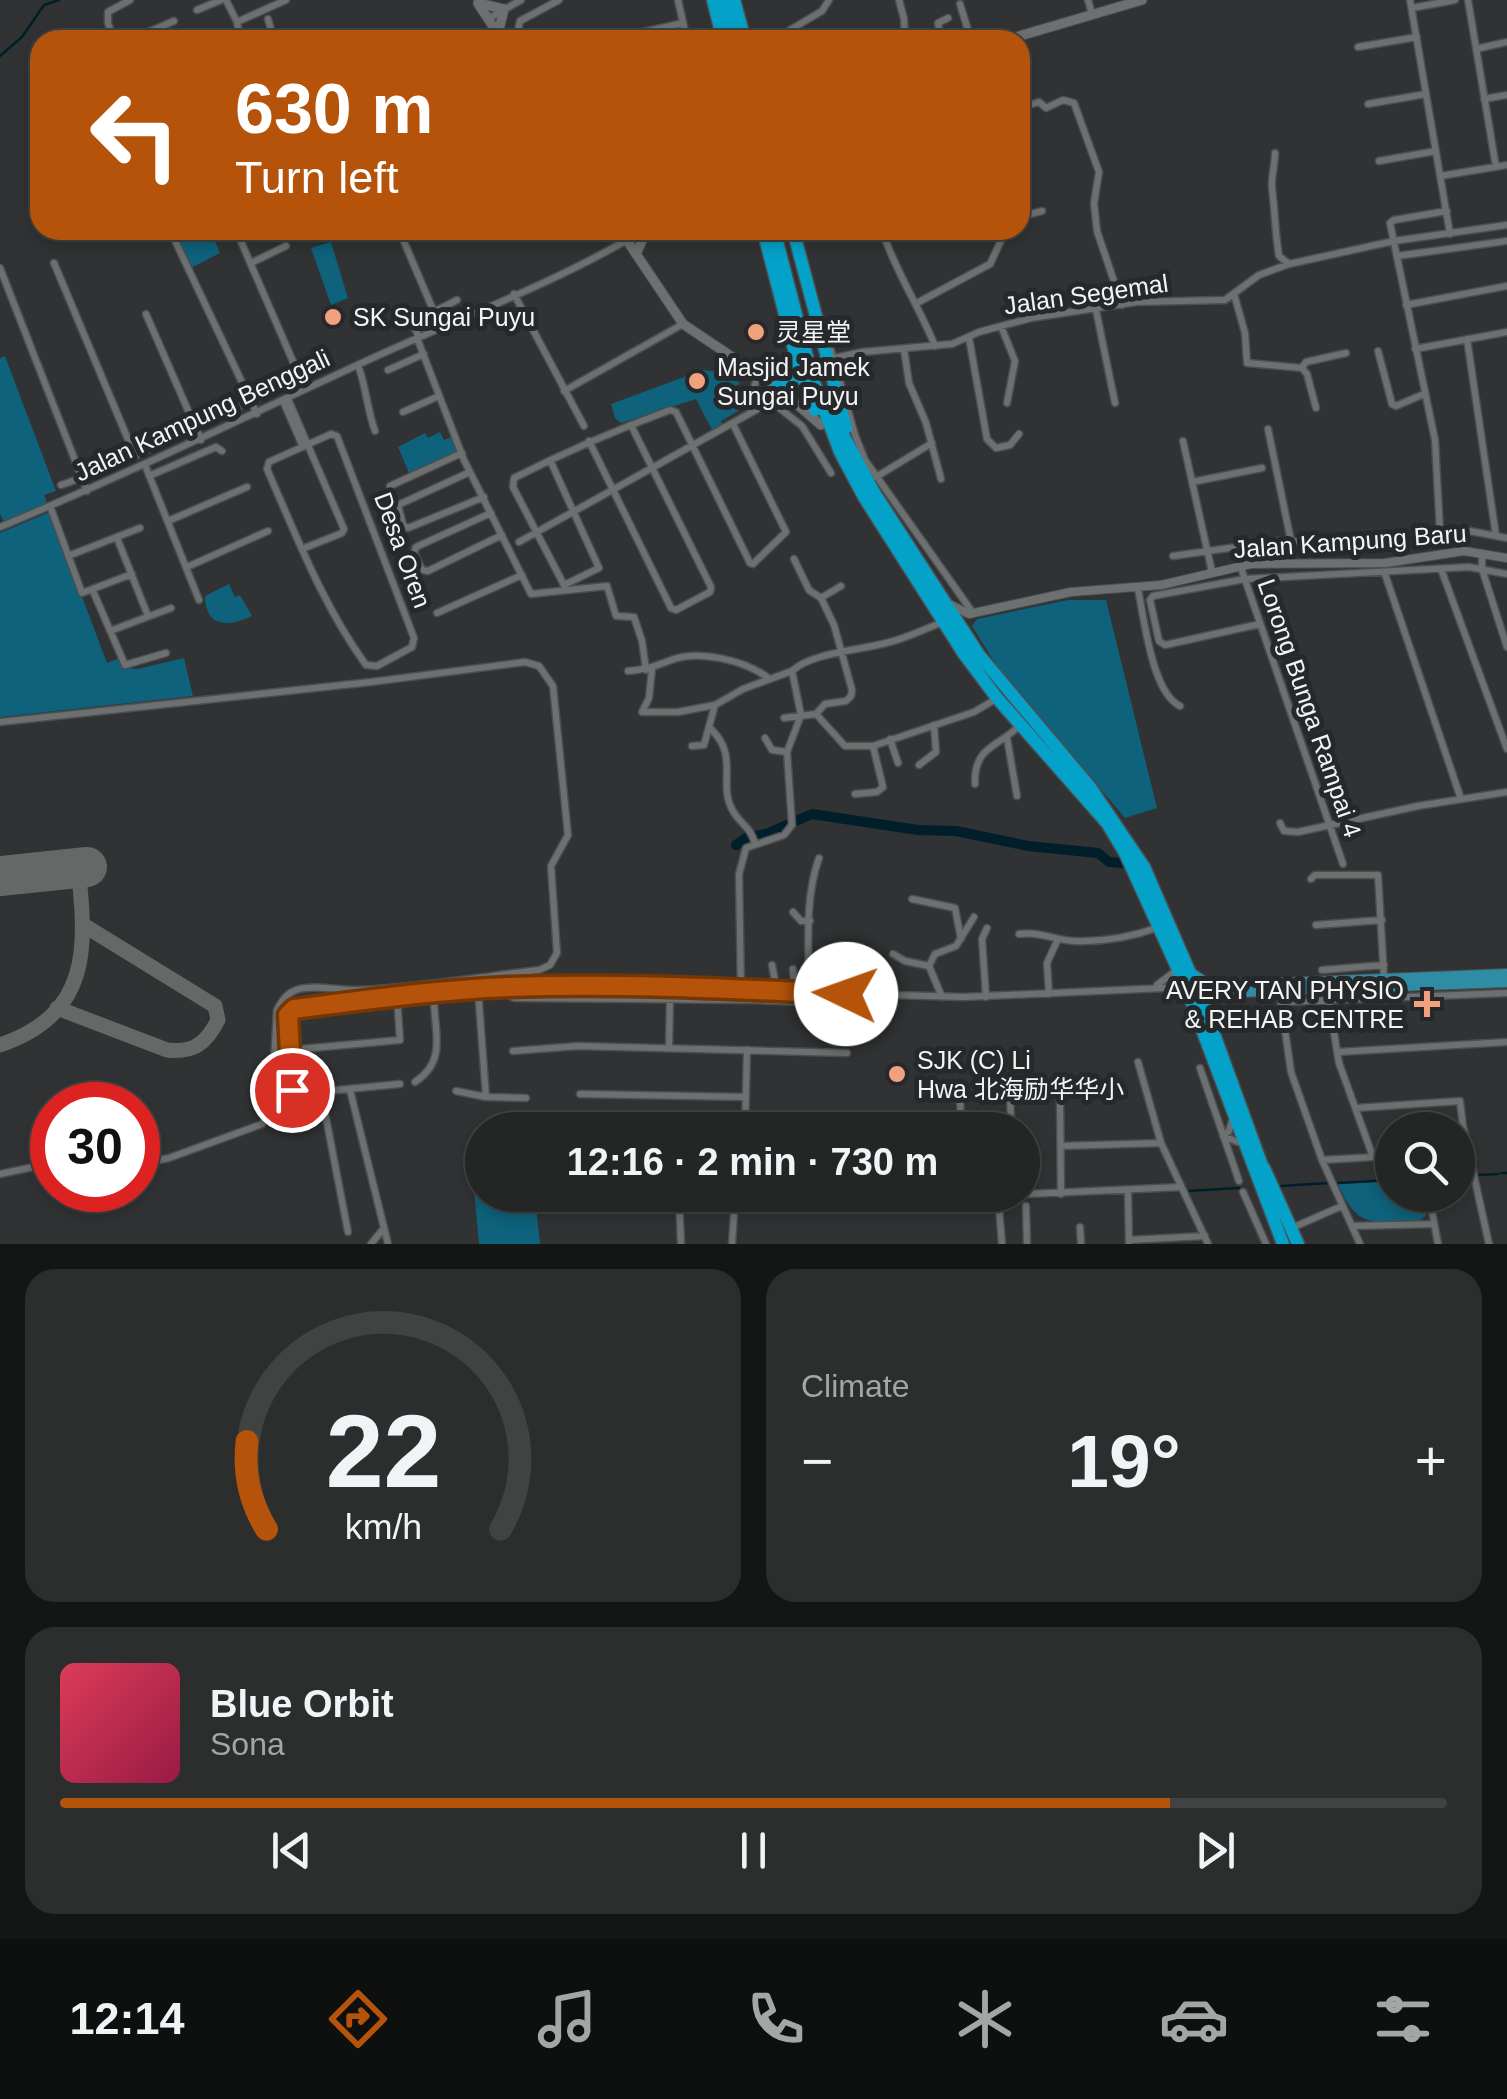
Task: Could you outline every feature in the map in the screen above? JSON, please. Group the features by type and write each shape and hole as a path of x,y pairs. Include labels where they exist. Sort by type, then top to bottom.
{"highway":[{"path":"734,0 742,30"},
{"path":"716,1 716,30"},
{"path":"716,1 722,30"},
{"path":"716,1 729,30"},
{"path":"767,240 800,368 821,425 942,622 996,698 1107,824 1130,862 1202,1001 1259,1156 1300,1244"},
{"path":"777,240 838,449"},
{"path":"784,240 817,379 837,425 944,601 968,618 1006,691 1117,823 1144,867 1283,1244"},
{"path":"796,240 830,379 869,475"},
{"path":"777,386 788,385 800,368"},
{"path":"1218,1075 1238,1142 1283,1244"},
{"path":"1259,1156 1283,1244"}],"main road":[{"path":"1030,33 1142,0"},
{"path":"477,1 503,6"},
{"path":"477,1 496,30"},
{"path":"627,240 683,324 777,386 821,425"},
{"path":"636,254 641,240"},
{"path":"1184,971 1211,986 1507,978"},
{"path":"1202,1001 1211,994 1326,985 1384,971 1507,978"}],"street":[{"path":"110,30 108,12 130,0"},
{"path":"197,10 223,0 238,30"},
{"path":"488,18 503,6 522,0"},
{"path":"518,30 524,18 558,0"},
{"path":"678,0 685,30"},
{"path":"790,30 822,11 827,0"},
{"path":"899,0 904,30"},
{"path":"1088,0 1092,14"},
{"path":"1450,234 1411,4 1455,0"},
{"path":"1468,0 1496,167"},
{"path":"237,22 282,1"},
{"path":"960,4 968,30"},
{"path":"268,18 271,30"},
{"path":"939,30 938,23 948,18"},
{"path":"153,30 174,21"},
{"path":"653,30 683,23"},
{"path":"1358,47 1416,37"},
{"path":"1476,49 1507,42"},
{"path":"1368,104 1426,94"},
{"path":"1484,99 1507,95"},
{"path":"1030,108 1038,102 1046,108 1063,100 1074,104 1099,172 1094,203 1097,232 1122,306"},
{"path":"1379,161 1436,151"},
{"path":"1272,270 1279,256 1273,219 1275,154"},
{"path":"1440,176 1507,165"},
{"path":"1030,215 1042,211"},
{"path":"1440,532 1435,440 1390,223 1446,211"},
{"name":"Jalan Segemal","path":"835,358 936,346 1031,318 1170,300 1225,300 1259,275 1289,264 1394,241 1507,226"},
{"path":"174,240 257,414"},
{"path":"240,240 306,390"},
{"path":"403,240 434,312"},
{"name":"Jalan Kampung Benggali","path":"0,526 201,440 573,269 612,240"},
{"path":"886,240 936,346"},
{"path":"917,302 990,264 1001,240"},
{"path":"1397,256 1507,241"},
{"path":"250,263 286,246"},
{"path":"1279,256 1289,264"},
{"path":"54,263 134,456"},
{"path":"0,268 87,491"},
{"path":"1406,304 1507,286"},
{"path":"514,294 584,426"},
{"path":"1234,294 1245,334 1246,363 1302,368 1316,408"},
{"path":"457,300 412,323 470,472 533,596 607,586 616,616 634,616 652,687 642,712 715,706 798,666 890,642 942,622"},
{"path":"1096,310 1115,403"},
{"path":"146,314 201,440"},
{"path":"816,320 835,358 869,475 968,618"},
{"path":"564,390 683,324"},
{"path":"1002,326 1016,369 1008,403"},
{"path":"1415,349 1507,332"},
{"path":"969,338 987,439 996,448 1003,447 1020,434"},
{"path":"1466,339 1496,536"},
{"path":"904,349 913,396 932,443 941,480"},
{"path":"1378,351 1392,404 1396,406 1424,394"},
{"path":"1302,368 1306,362 1346,353"},
{"path":"388,370 424,354"},
{"path":"358,365 374,431"},
{"path":"758,374 754,388 802,426 831,473"},
{"name":"Jalan Kampung Benggali","path":"61,486 300,378"},
{"path":"403,412 439,396"},
{"name":"Desa Oren","path":"285,400 344,529 302,549"},
{"path":"519,542 772,401"},
{"path":"550,460 576,510 599,568 568,585 561,583 513,487 514,478 550,460 588,441 670,410 676,412 750,563 758,562 786,534 733,424"},
{"path":"588,441 676,610 710,592 712,587 631,425"},
{"path":"1268,428 1291,541"},
{"name":"Desa Oren","path":"331,434 337,436 414,638 412,647 376,666 366,665 348,640 302,549 267,465 331,434"},
{"path":"1183,441 1212,572"},
{"path":"869,475 932,443"},
{"name":"Jalan Kampung Benggali","path":"149,476 216,447 222,451"},
{"path":"823,458 838,449"},
{"path":"390,486 462,454"},
{"path":"145,465 200,600"},
{"path":"1192,482 1262,468"},
{"path":"470,472 398,505 403,525 408,528 484,497"},
{"path":"168,521 247,487"},
{"path":"50,506 82,593 132,574"},
{"path":"491,513 416,547 414,553 422,570 428,571 502,535"},
{"path":"68,556 140,528"},
{"path":"1419,538 1459,530 1507,538"},
{"path":"186,567 268,531"},
{"path":"117,538 148,616"},
{"path":"1173,556 1291,541 1313,542"},
{"name":"Jalan Kampung Baru","path":"968,618 1071,592 1138,589 1240,566 1386,562 1447,552 1507,558"},
{"path":"1482,553 1482,568 1507,646"},
{"path":"784,718 816,714 825,704 846,701 851,696 834,625 821,598 811,594 794,559"},
{"name":"Lorong Bunga Rampai 4","path":"1240,566 1343,864"},
{"path":"1441,568 1507,749"},
{"path":"1148,599 1245,579 1441,568 1482,568 1507,574"},
{"path":"1385,574 1460,799"},
{"path":"437,613 522,575"},
{"path":"821,598 841,586"},
{"path":"1138,589 1148,599 1159,642 1165,645 1260,624"},
{"path":"93,591 126,665 166,653"},
{"path":"1148,599 1159,681 1167,697 1180,706"},
{"path":"110,631 172,608"},
{"path":"628,671 692,656 750,667 768,678"},
{"path":"0,722 525,662 539,666 553,686 568,836 551,866 556,952 550,965 539,970 390,988 304,988 292,992 277,1010 273,1105 262,1124 160,1160"},
{"path":"741,990 739,874 746,848 754,842 784,835 792,825 786,752 801,715 792,671"},
{"path":"816,714 844,746 873,746 984,708 996,698"},
{"path":"692,746 704,745 715,706"},
{"path":"919,765 936,752 934,725"},
{"path":"975,784 976,763 983,752 1020,725"},
{"path":"711,729 724,744 733,811 752,832 754,842"},
{"path":"765,738 772,750 786,752"},
{"path":"890,738 898,763"},
{"path":"1006,738 1017,796"},
{"path":"855,794 876,792 883,787 873,746"},
{"path":"1280,823 1284,831 1291,832 1507,792"},
{"path":"809,992 813,874 819,858"},
{"path":"1311,879 1376,874 1379,877 1384,971"},
{"path":"912,899 955,908 961,939"},
{"path":"793,912 801,921 810,921"},
{"path":"928,966 935,954 950,949 961,939 974,916"},
{"path":"1316,925 1382,920"},
{"path":"1019,934 1036,932 1058,939 1128,938 1160,926"},
{"path":"986,996 982,939 987,928"},
{"path":"1049,994 1047,963 1058,939"},
{"path":"858,994 860,953"},
{"path":"892,954 905,962 928,966"},
{"path":"828,956 842,978 846,994"},
{"path":"772,965 777,991"},
{"path":"928,966 942,997"},
{"path":"794,969 795,992"},
{"path":"1156,986 1184,971"},
{"path":"1360,1244 1322,1160 1288,1064 1281,1002 1326,985 1507,993"},
{"path":"1322,1160 1373,1157 1338,1052 1326,985"},
{"path":"400,1084 296,1094 292,1090 288,1015 294,1009 508,987 942,997 1186,987"},
{"path":"508,987 508,995 514,998 857,1004"},
{"path":"669,1048 670,988"},
{"path":"478,989 486,1097"},
{"path":"415,1082 426,1075 438,1049 434,992"},
{"path":"290,1050 400,1040 397,996"},
{"path":"1202,1001 1210,1008 1300,1244"},
{"path":"1338,1052 1507,1042"},
{"path":"513,1051 578,1046 847,1052"},
{"path":"746,1112 747,1050"},
{"path":"1128,1191 1129,1242 1206,1240 1162,1143 1138,1062"},
{"path":"1200,1068 1239,1180"},
{"path":"1010,1088 1011,1112"},
{"path":"350,1090 388,1244"},
{"path":"456,1091 526,1098"},
{"path":"960,1091 961,1112"},
{"path":"321,1092 348,1232"},
{"path":"580,1094 746,1097"},
{"path":"1060,1096 1061,1194"},
{"path":"1356,1108 1460,1100 1462,1112"},
{"path":"1223,1136 1232,1121"},
{"path":"1223,1136 1238,1142"},
{"path":"1060,1146 1162,1143"},
{"path":"0,1174 30,1168"},
{"path":"1475,1183 1489,1244"},
{"path":"1040,1194 1180,1187"},
{"path":"1243,1192 1266,1244"},
{"path":"1294,1227 1342,1206"},
{"path":"680,1212 681,1244"},
{"path":"732,1244 737,1212"},
{"path":"999,1212 1002,1244"},
{"path":"1026,1212 1027,1244"},
{"path":"1432,1212 1438,1244"},
{"path":"1352,1226 1434,1224"},
{"path":"1080,1227 1081,1244"},
{"path":"371,1244 384,1228"}],"shaded area":[{"path":"178,240 214,240 220,253 191,268"},
{"path":"331,242 348,298 331,305 311,248"},
{"path":"5,356 56,491 44,495 47,503 4,522 0,514 0,358"},
{"path":"703,370 728,375 740,384 727,389 738,411 721,421 722,425 712,430 696,399 621,423 615,418 611,404"},
{"path":"440,432 444,440 452,437 457,451 454,455 409,473 398,447 425,433 428,438"},
{"path":"50,512 107,663 122,657 126,668 137,669 184,658 193,696 0,717 0,533"},
{"path":"229,584 252,616 227,623 209,614 205,596"},
{"path":"1068,600 1106,600 1157,808 1125,818 998,668 972,626 977,619"},
{"path":"1375,1182 1375,1212 1425,1212 1426,1216 1420,1220 1379,1222 1361,1217 1338,1184"},
{"path":"476,1212 537,1212 540,1244 479,1244"}],"waterway":[{"path":"0,56 22,37 44,5 59,0"},
{"path":"736,845 812,814 1098,853 1109,862 1122,863"},
{"path":"1501,1173 1507,1173"},
{"path":"1477,1175 1498,1174"},
{"path":"1338,1183 1375,1181"},
{"path":"1281,1186 1328,1183"},
{"path":"1187,1191 1239,1188"}],"taxiway":[{"path":"0,1045 30,1032 52,1015 67,996 81,951 78,868"},
{"path":"57,1008 167,1050 198,1045 218,1020 215,1006 85,926"}],"runway":[{"path":"0,876 87,867"}],"place":[{"name":"SK Sungai Puyu","path":"333,317"},
{"name":"灵星堂","path":"756,332"},
{"name":"Masjid Jamek Sungai Puyu","path":"697,381"},
{"name":"AVERY TAN PHYSIO & REHAB CENTRE","path":"1427,1004"},
{"name":"SJK (C) Li Hwa 北海励华华小","path":"897,1074"}],"route":[{"path":"292,1090 288,1015 294,1009 508,987 846,994"}]}
